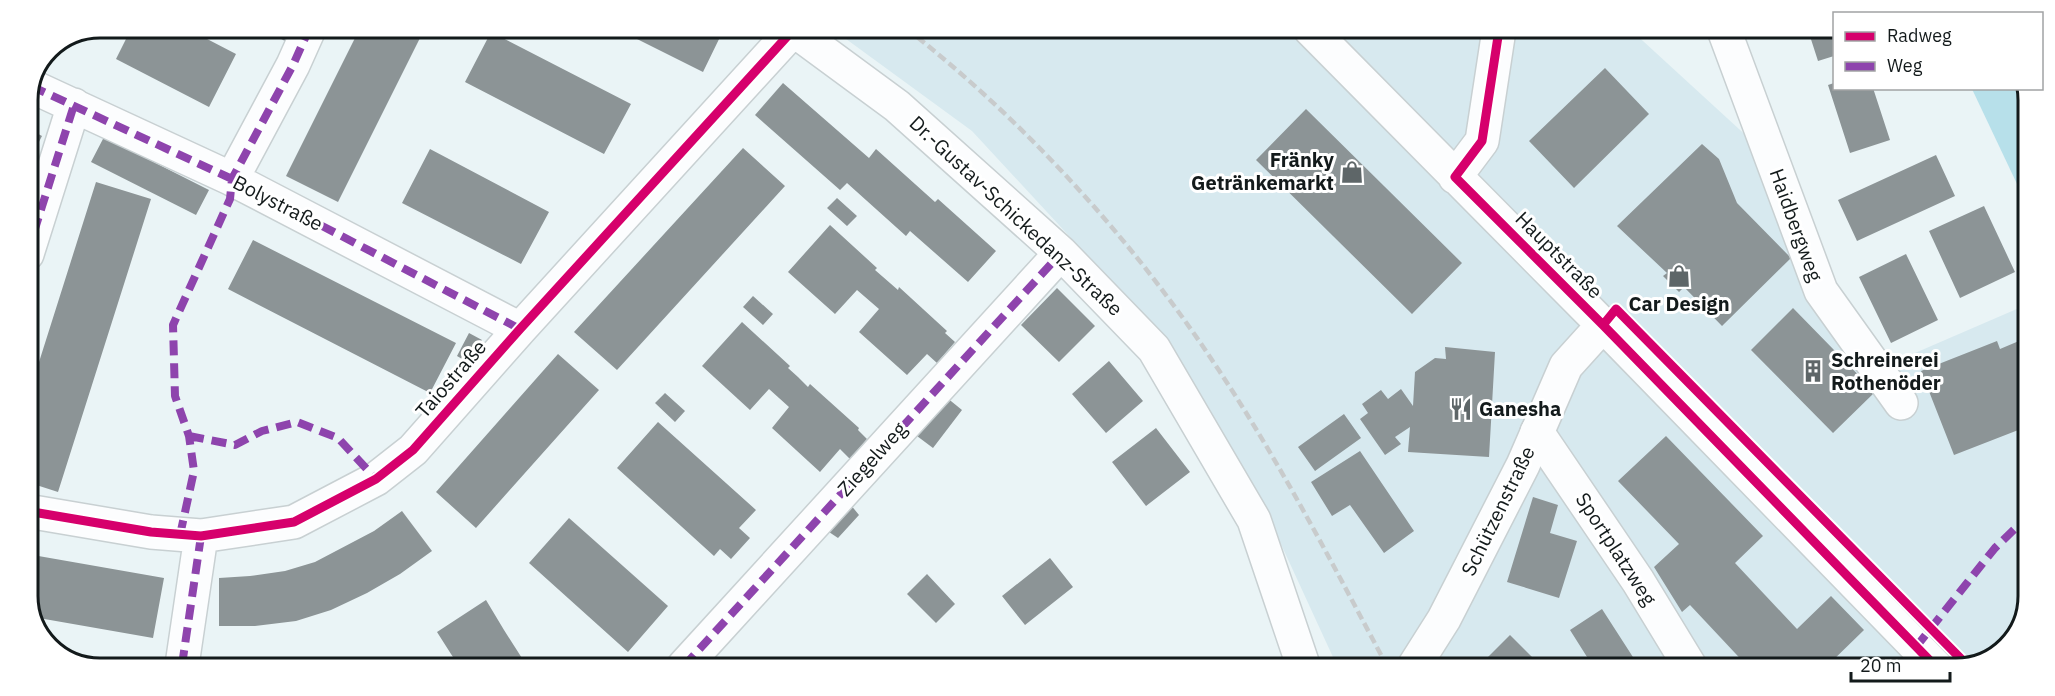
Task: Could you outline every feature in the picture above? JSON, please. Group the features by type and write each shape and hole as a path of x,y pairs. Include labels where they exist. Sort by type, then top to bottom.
{"street":[{"path":"232,179 305,38"},
{"name":"Taiostraße","path":"38,513 151,532 201,536 294,522 376,479 413,450 784,38"},
{"name":"Dr.-Gustav-Schickedanz-Straße","path":"804,38 897,106 1060,253 1154,349 1254,520 1301,658"},
{"name":"Hauptstraße","path":"1319,38 1927,658"},
{"path":"1455,177 1482,141 1498,38"},
{"name":"Haidbergweg","path":"1727,38 1821,291 1901,403"},
{"name":"Bolystraße","path":"39,89 232,179 520,329"},
{"path":"38,219 74,105"},
{"name":"Ziegelweg","path":"691,658 1060,253"},
{"name":"Schützenstraße","path":"1419,658 1444,619 1523,465 1566,366 1603,325"},
{"name":"Sportplatzweg","path":"1537,432 1638,581 1685,658"},
{"path":"183,658 201,536"}],"shaded area":[{"path":"845,38 1640,38 1751,140 1871,372 2017,309 2018,596 2011,624 1993,646 1975,655 1955,658 1333,658 1269,518 1170,345 972,131"},
{"path":"1972,90 2016,90 2017,184"}],"building":[{"path":"126,38 205,38 236,54 209,107 116,59"},
{"path":"355,38 420,38 338,202 286,176"},
{"path":"488,38 503,38 631,104 604,154 465,82"},
{"path":"635,38 720,38 703,72"},
{"path":"1811,38 1833,38 1833,56 1818,61"},
{"path":"1605,68 1649,114 1574,188 1529,141"},
{"path":"783,83 869,158 876,149 935,202 938,199 996,251 968,282 910,231 906,236 847,183 840,190 755,115"},
{"path":"1833,83 1833,90 1874,90 1890,140 1850,153 1828,85"},
{"path":"1306,109 1462,263 1412,314 1256,160"},
{"path":"104,137 209,190 196,215 91,162"},
{"path":"1702,144 1719,159 1737,203 1791,258 1722,326 1684,287 1679,292 1663,276 1667,273 1617,226"},
{"path":"743,148 785,186 617,370 574,332"},
{"path":"430,149 549,212 521,264 402,203"},
{"path":"1936,155 1955,196 1857,241 1838,200"},
{"path":"96,182 151,199 58,492 38,486 38,365"},
{"path":"837,198 857,216 847,226 827,208"},
{"path":"1984,206 2015,272 1960,298 1929,231"},
{"path":"830,225 877,268 875,270 898,290 899,287 947,331 945,333 955,342 937,363 927,354 907,375 859,332 879,309 857,290 835,314 788,272"},
{"path":"253,240 456,343 430,393 228,289"},
{"path":"1906,254 1938,320 1891,343 1859,277"},
{"path":"1057,288 1095,326 1059,362 1021,325"},
{"path":"753,296 773,314 763,325 743,307"},
{"name":"Schreinerei Rothenöder","path":"1793,308 1875,392 1833,433 1751,350"},
{"path":"742,322 790,366 788,368 808,387 810,384 859,428 858,430 867,439 850,459 840,449 820,472 772,428 789,407 769,389 750,410 702,366"},
{"path":"469,333 482,340 469,363 457,356"},
{"path":"1997,341 2000,349 2017,342 2018,430 1954,455 1921,371"},
{"path":"1445,347 1495,352 1489,457 1408,452 1410,427 1395,437 1401,444 1385,455 1360,419 1368,413 1362,404 1381,390 1388,399 1401,389 1413,406 1415,372 1435,358 1446,359"},
{"path":"558,354 599,390 476,528 436,492"},
{"path":"1109,361 1143,401 1106,433 1072,394"},
{"path":"665,393 685,411 675,422 655,403"},
{"path":"946,397 962,410 933,448 917,436"},
{"path":"1344,414 1361,438 1315,471 1298,447"},
{"path":"658,422 756,510 739,528 750,538 731,559 720,549 714,556 617,468"},
{"path":"1156,428 1190,472 1146,506 1112,462"},
{"path":"1666,436 1763,536 1735,563 1797,629 1831,596 1864,630 1835,658 1740,658 1690,605 1682,612 1654,567 1679,544 1618,481"},
{"path":"1360,451 1414,531 1384,553 1350,505 1332,516 1311,482"},
{"path":"1533,497 1558,505 1550,533 1577,541 1559,598 1507,582"},
{"path":"850,504 859,515 838,538 826,530"},
{"path":"402,511 432,551 400,574 331,610 296,621 255,626 219,626 219,578 285,571 315,562 374,531"},
{"path":"569,518 668,606 628,652 529,563"},
{"path":"38,556 164,578 153,638 42,619 38,600"},
{"path":"1050,558 1073,587 1025,625 1002,596"},
{"path":"927,574 955,604 936,623 907,594"},
{"path":"486,600 522,658 454,658 437,632"},
{"path":"1602,609 1634,658 1588,658 1570,630"},
{"path":"1510,635 1533,658 1487,658"}],"railway":[{"path":"918,38 950,64 1032,140 1071,181 1145,267 1235,394 1281,471 1383,658"}],"marked path":[{"path":"180,535 194,471 189,436 175,396 173,325 230,199 232,179 305,38"},
{"path":"39,90 232,179 520,329"},
{"path":"38,219 74,105"},
{"path":"691,658 1061,253"},
{"path":"189,436 235,445 262,431 297,422 338,438 376,479"},
{"path":"1916,647 1995,548 2018,526"},
{"path":"183,658 201,536"}],"cycle path":[{"path":"38,513 151,532 201,536 294,522 376,479 413,450 520,329 786,38"},
{"path":"1498,38 1482,141 1455,177 1603,325 1927,658"},
{"path":"1603,325 1616,309 1960,658"}],"place":[{"name":"Fränky Getränkemarkt","path":"1352,172"},
{"name":"Car Design","path":"1679,276"},
{"name":"Schreinerei Rothenöder","path":"1813,371"},
{"name":"Ganesha","path":"1461,409"}]}
